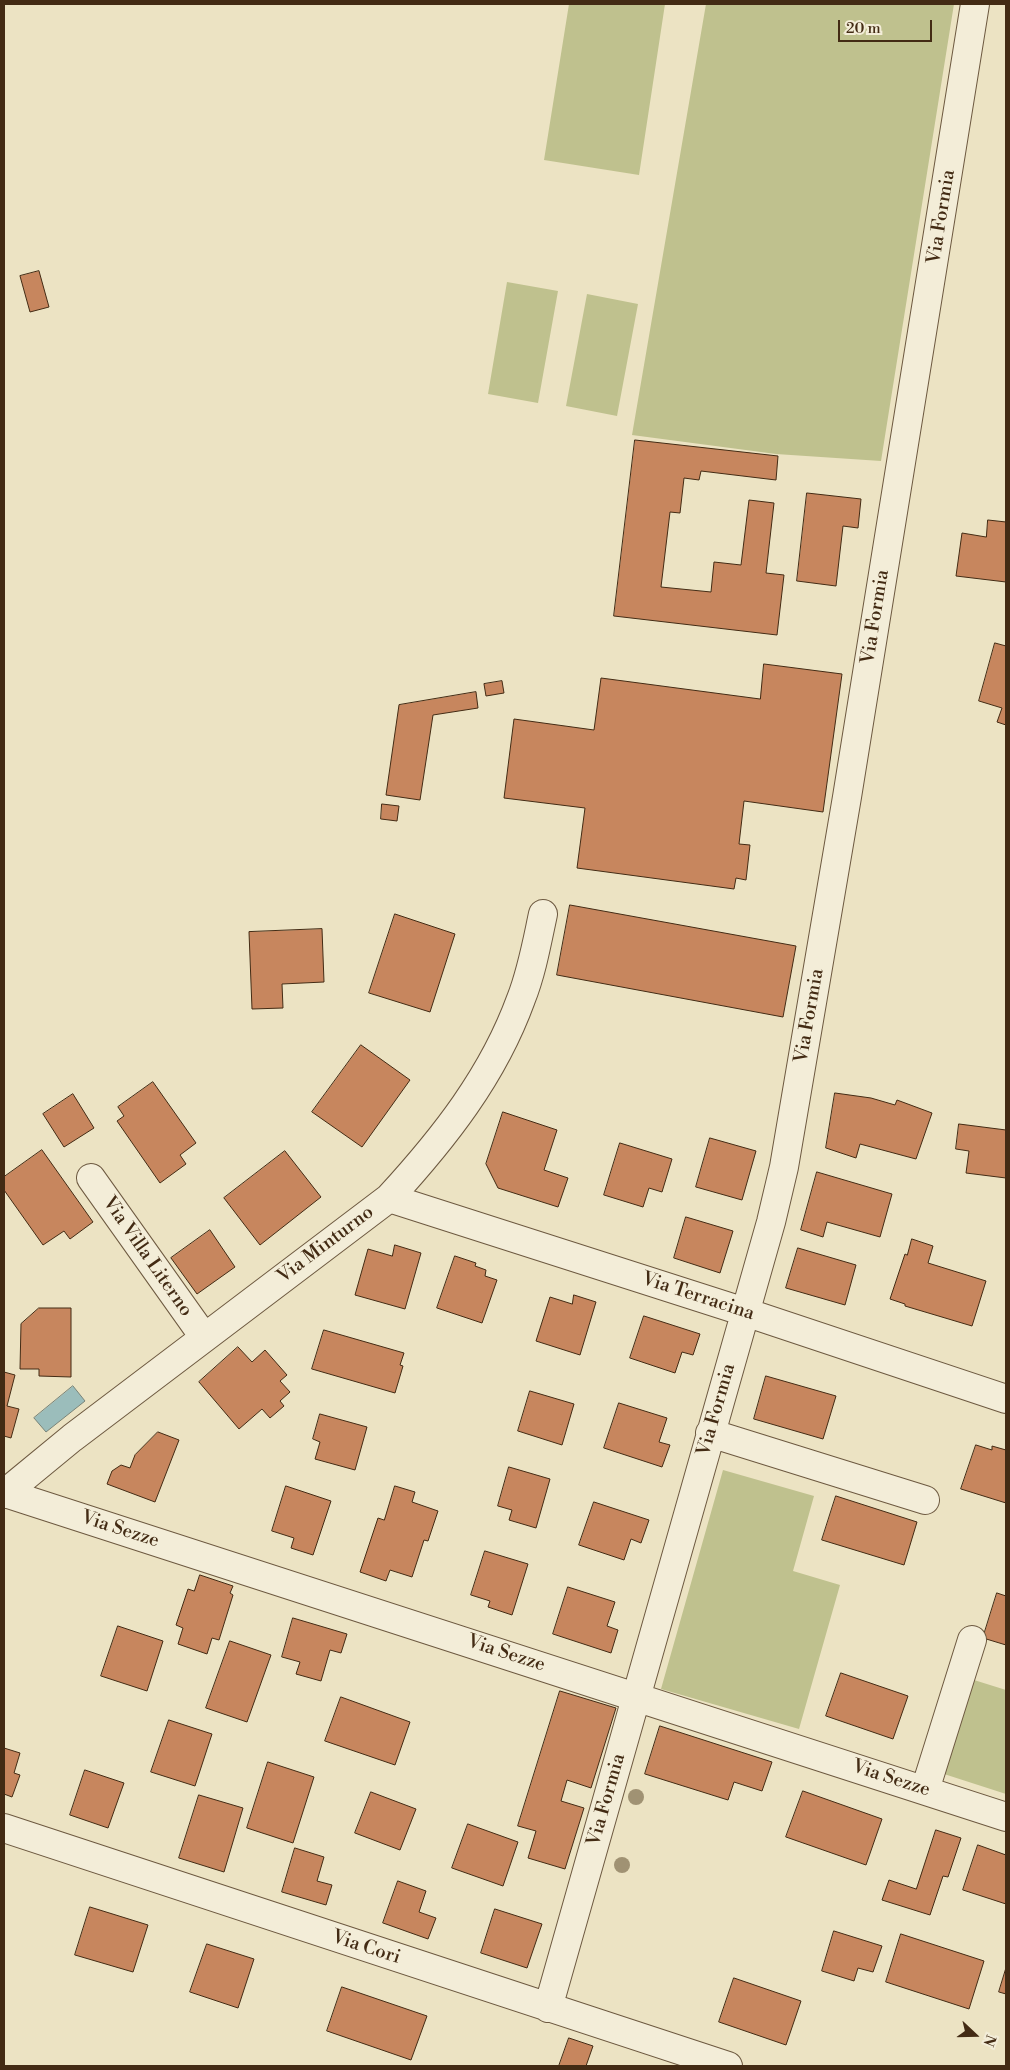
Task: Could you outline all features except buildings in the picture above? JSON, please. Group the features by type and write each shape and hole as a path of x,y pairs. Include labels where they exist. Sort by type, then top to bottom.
{"street":[{"name":"Via Formia","path":"548,2008 776,1203 794,1113 975,4"},
{"name":"Via Minturno","path":"4,1494 72,1438 389,1198 448,1129 480,1086 503,1042 522,999 542,914"},
{"name":"Via Villa Literno","path":"90,1178 204,1337"},
{"name":"Via Terracina","path":"389,1198 745,1312 1006,1399"},
{"path":"710,1434 925,1500"},
{"name":"Via Sezze","path":"4,1494 637,1696 1006,1817"},
{"path":"925,1790 972,1640"},
{"name":"Via Cori","path":"4,1828 728,2066"}],"green space":[{"path":"569,4 665,4 639,175 544,160"},
{"path":"706,4 954,4 881,461 776,454 632,435"},
{"path":"507,282 558,291 538,403 488,394"},
{"path":"587,294 638,304 617,416 566,406"},
{"path":"723,1470 814,1496 793,1571 840,1585 799,1729 661,1689"},
{"path":"974,1680 1006,1690 1006,1794 944,1774"}],"water":[{"path":"73,1386 85,1401 46,1432 34,1418"}]}
